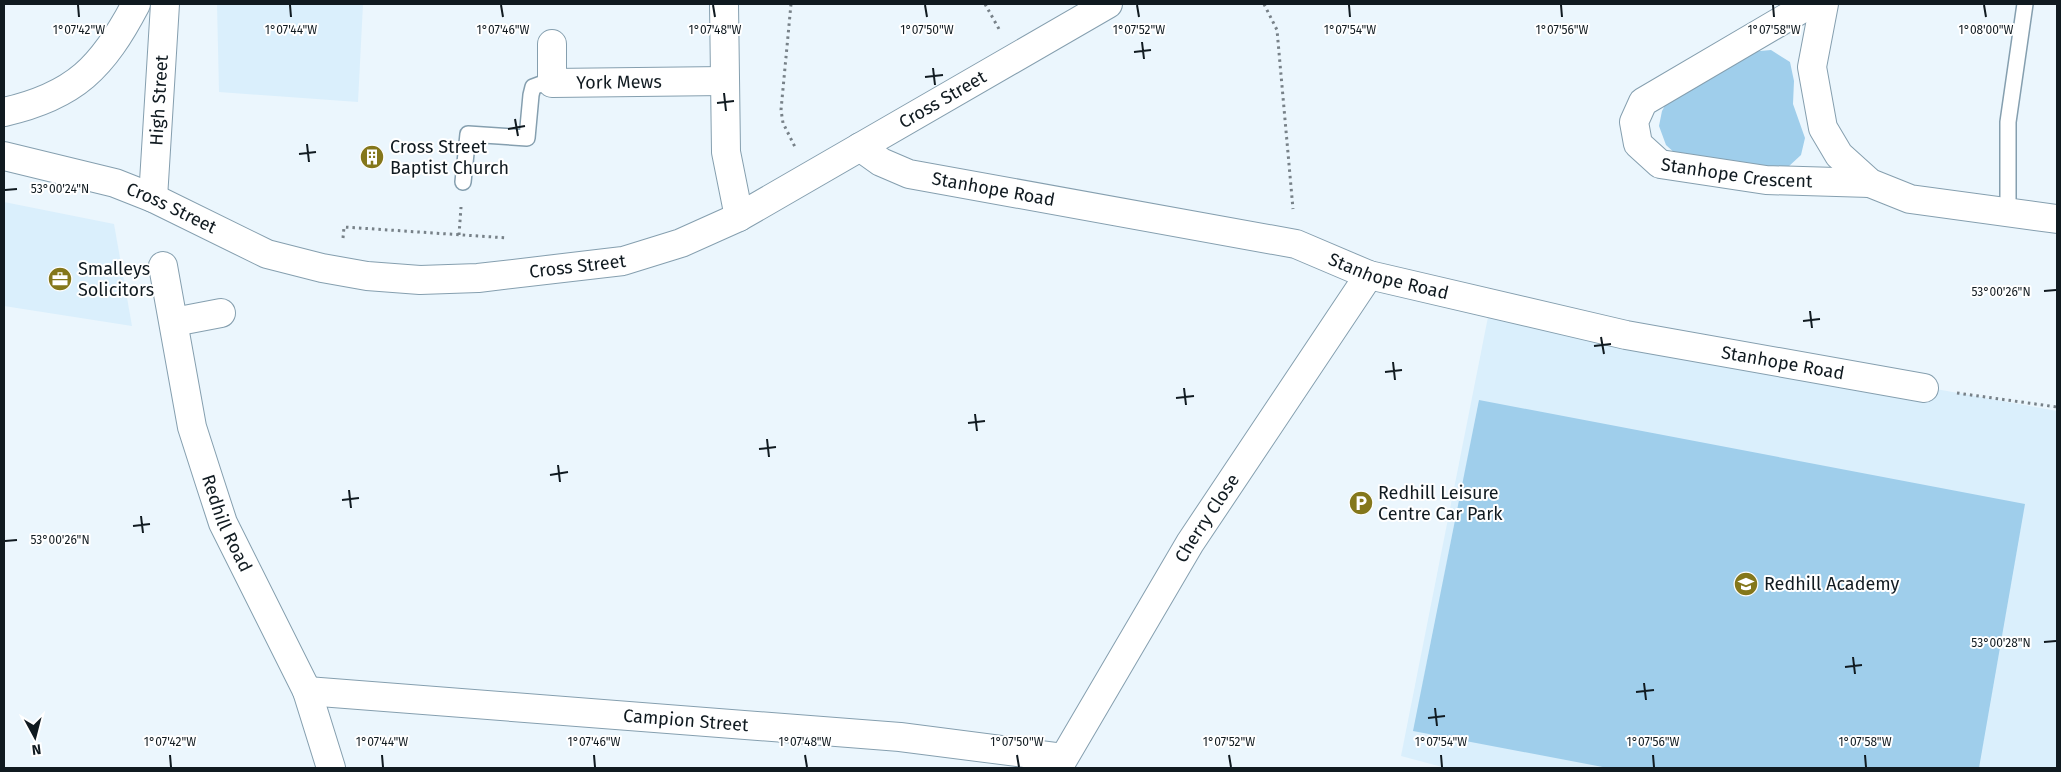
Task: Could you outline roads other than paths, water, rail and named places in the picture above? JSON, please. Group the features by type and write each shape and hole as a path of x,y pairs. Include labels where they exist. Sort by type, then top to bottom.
{"street":[{"path":"4,112 28,107 58,95 86,76 117,40 136,4"},
{"name":"High Street","path":"153,198 166,4"},
{"path":"724,4 726,152 739,217"},
{"name":"Cross Street","path":"4,156 115,183 153,198 267,254 342,272 420,280 478,278 623,261 681,243 739,217 1108,4"},
{"name":"Stanhope Crescent","path":"1810,4 1644,102 1634,122 1638,144 1660,164 1766,180 1870,183 1910,199 2057,219"},
{"name":"Stanhope Crescent","path":"1824,4 1812,67 1823,128 1839,155 1870,183"},
{"name":"York Mews","path":"552,44 552,83 724,81"},
{"name":"Stanhope Road","path":"860,147 881,162 909,174 1296,244 1369,275 1626,335 1924,388"},
{"name":"Redhill Road","path":"164,266 192,427 223,523 307,691 331,768"},
{"name":"Cherry Close","path":"1060,763 1112,680 1190,542 1369,275"},
{"path":"174,322 221,312"},
{"name":"Campion Street","path":"307,691 900,737 1060,763"}],"lane":[{"path":"2008,212 2008,122 2025,4"},
{"path":"464,182 468,134 527,138 531,95 534,87 552,83"}],"place":[{"name":"Cross Street Baptist Church","path":"372,157"},
{"name":"Smalleys Solicitors","path":"60,279"},
{"name":"Redhill Leisure Centre Car Park","path":"1361,503"},
{"name":"Redhill Academy","path":"1746,584"}]}
